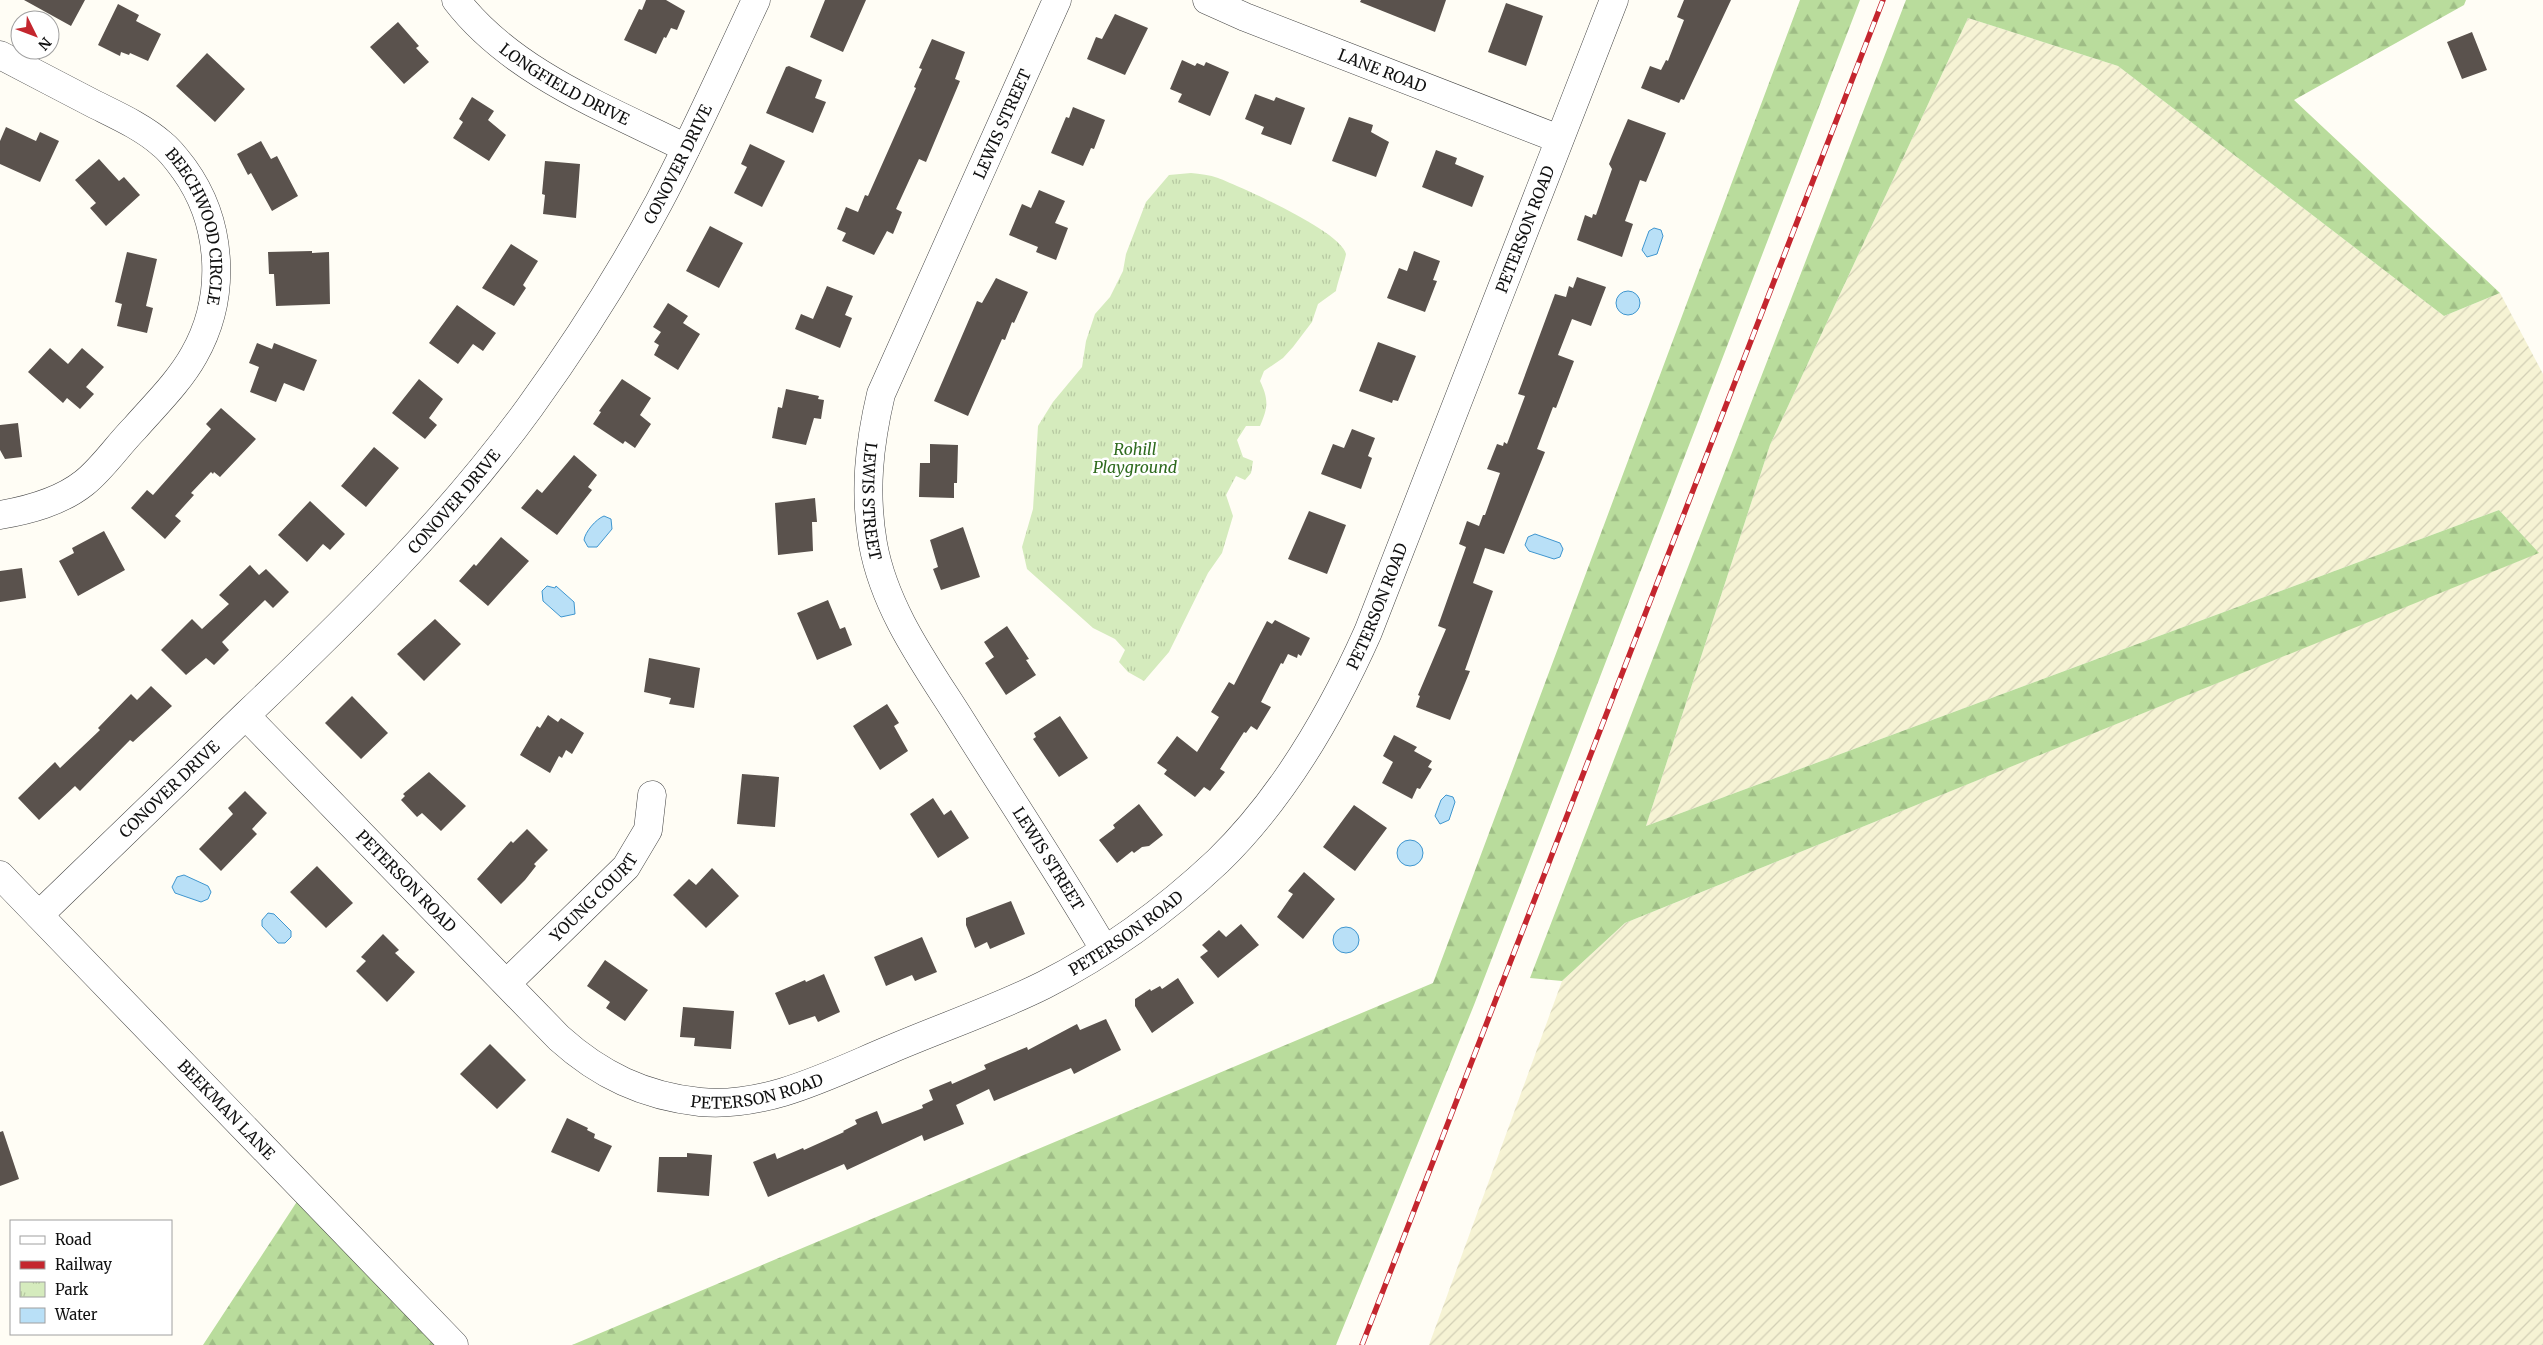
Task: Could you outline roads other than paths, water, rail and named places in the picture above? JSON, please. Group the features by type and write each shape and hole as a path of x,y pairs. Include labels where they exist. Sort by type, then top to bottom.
{"street":[{"name":"LONGFIELD DRIVE","path":"456,0 496,41 534,69 584,98 686,148"},
{"name":"CONOVER DRIVE","path":"39,915 346,620 408,555 486,463 530,407 605,294 658,203 756,0"},
{"name":"LEWIS STREET","path":"1057,0 881,394 872,434 867,473 868,506 873,545 883,582 895,613 1104,949"},
{"name":"LANE ROAD","path":"1207,0 1559,140"},
{"name":"PETERSON ROAD","path":"246,716 506,983 584,1060 616,1079 665,1096 701,1102 736,1101 773,1096 813,1082 1044,984 1104,949 1180,894 1219,860 1259,815 1299,761 1329,713 1368,632 1614,0"},
{"name":"BEECHWOOD CIRCLE","path":"0,55 120,117 162,144 185,170 201,199 213,228 217,259 216,290 208,324 194,355 170,388 84,483 55,500 23,511 0,515"},
{"name":"YOUNG COURT","path":"506,983 626,867 648,830 652,795"},
{"name":"BEEKMAN LANE","path":"0,874 454,1345"}],"water":[{"path":"1654,228 1661,230 1663,236 1657,254 1647,257 1642,250 1649,231"},
{"path":"1628,291 1637,294 1640,303 1637,312 1628,315 1619,312 1616,303 1619,294"},
{"path":"604,516 611,519 612,529 597,547 588,547 584,540 586,533 594,523"},
{"path":"1535,534 1560,543 1563,549 1560,557 1554,559 1529,551 1525,545 1528,537"},
{"path":"547,586 555,588 556,586 574,602 575,614 561,617 543,601 542,591"},
{"path":"1446,795 1453,797 1455,802 1449,820 1440,824 1435,816 1441,800"},
{"path":"1410,840 1419,844 1423,853 1419,862 1410,866 1401,862 1397,853 1401,844"},
{"path":"184,875 208,886 211,892 208,899 201,902 175,893 172,887 177,877"},
{"path":"268,913 274,914 291,931 291,937 285,943 278,943 262,926 262,920"},
{"path":"1346,927 1355,931 1359,940 1355,949 1346,953 1337,949 1333,940 1337,931"}],"railway":[{"path":"1362,1345 1883,0"}],"park label":[{"name":"Rohill Playground","path":"1135,458"}]}
